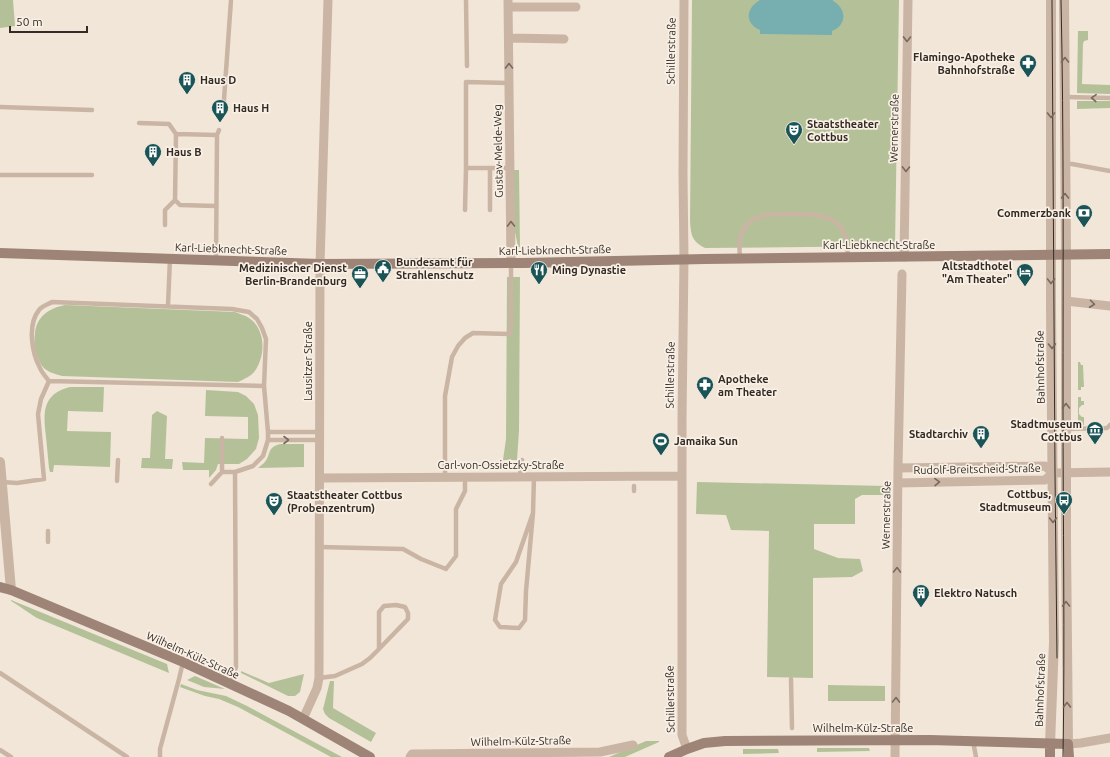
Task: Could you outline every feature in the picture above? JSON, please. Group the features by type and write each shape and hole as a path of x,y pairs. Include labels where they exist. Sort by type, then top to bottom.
{"main road":[{"name":"Karl-Liebknecht-Straße","path":"0,253 320,264 511,263 740,258 1110,254"},
{"name":"Wilhelm-Külz-Straße","path":"0,587 11,590 183,662 289,711 370,757"},
{"name":"Wilhelm-Külz-Straße","path":"669,757 704,743 725,741 895,739 1060,744"},
{"name":"Bahnhofstraße","path":"1050,757 1060,744 1069,757"}],"street":[{"name":"Lausitzer Straße","path":"303,719 317,688 319,678 320,264 328,0"},
{"name":"Schillerstraße","path":"684,0 682,175 684,259 682,735 687,749"},
{"name":"Wernerstraße","path":"904,257 908,0"},
{"name":"Bahnhofstraße","path":"1051,0 1054,642 1060,744"},
{"name":"Bahnhofstraße","path":"1060,744 1067,718 1064,0"},
{"name":"Gustav-Melde-Weg","path":"511,263 508,3 576,7"},
{"path":"509,38 564,39"},
{"name":"Wernerstraße","path":"895,757 902,274"},
{"path":"1066,301 1110,306"},
{"path":"0,462 11,590"},
{"name":"Rudolf-Breitscheid-Straße","path":"898,468 1045,466 1053,473 1110,472"},
{"name":"Rudolf-Breitscheid-Straße","path":"898,483 1045,480 1053,473"},
{"name":"Carl-von-Ossietzky-Straße","path":"320,478 682,476"},
{"path":"1060,744 1081,743 1110,738"},
{"name":"Wilhelm-Külz-Straße","path":"410,757 412,754 434,755 600,752 633,745"}],"lane":[{"path":"223,114 231,0"},
{"path":"466,0 467,66"},
{"path":"465,210 466,82 509,83"},
{"path":"1065,97 1110,98"},
{"path":"0,107 92,110"},
{"path":"139,123 169,124 176,134 174,200 165,210 164,225"},
{"path":"176,134 218,132 216,206 213,227 216,260"},
{"path":"1065,164 1110,171"},
{"path":"466,168 510,168"},
{"path":"490,168 490,210"},
{"path":"0,175 92,175"},
{"path":"174,200 180,205 216,206"},
{"path":"740,258 740,238 748,224 765,214 818,214 829,218 840,227 845,236 848,257"},
{"path":"168,306 170,258"},
{"path":"445,477 445,396 452,357 462,342 473,333 509,334 511,330 511,263"},
{"path":"222,472 235,472 253,466 263,456 268,440 264,386 266,339 257,319 248,312 232,309 52,302 38,310 34,318 32,327 32,348 40,369 49,380 264,386"},
{"path":"2,482 17,483 44,479 38,414 41,399 49,380"},
{"path":"1066,429 1107,428 1110,425"},
{"path":"268,432 320,436"},
{"path":"268,440 320,436"},
{"path":"211,484 222,472 222,438"},
{"path":"117,481 118,460"},
{"path":"520,476 522,460"},
{"path":"230,684 236,667 235,472"},
{"path":"533,513 516,562 501,584 495,620 500,627 519,628 525,620 533,513 534,476"},
{"path":"320,547 403,549 421,559 446,569 456,556 456,509 465,491 465,477"},
{"path":"48,531 48,542"},
{"path":"319,678 335,676 362,664 380,649 408,619 408,613 404,607 396,605 384,606 379,612 380,649"},
{"path":"160,757 160,749 183,662"},
{"path":"0,673 127,757"},
{"path":"792,679 792,728"},
{"path":"973,741 976,757"},
{"path":"0,750 11,757"}],"green space":[{"path":"0,0 13,0 15,26 0,28"},
{"path":"692,0 899,0 895,246 705,248 697,243 693,238 690,221"},
{"path":"1078,31 1088,31 1088,40 1084,41 1083,44 1082,84 1110,85 1110,94 1077,93"},
{"path":"1077,101 1110,101 1110,108 1077,109"},
{"path":"513,170 519,170 520,247 518,247 514,227"},
{"path":"507,277 520,277 519,431 517,460 503,460 506,439"},
{"path":"65,305 235,312 249,318 259,329 262,344 261,359 252,374 238,382 62,376 49,372 42,366 36,353 34,342 36,328 44,314 54,308"},
{"path":"1078,362 1083,365 1084,387 1081,387 1081,390 1078,390"},
{"path":"70,387 104,387 103,412 68,411 67,431 111,432 110,467 54,465 53,472 50,472 45,420 46,406 54,394"},
{"path":"206,390 238,392 246,396 254,404 258,415 259,438 256,449 247,459 239,464 218,464 216,470 209,478 209,470 183,470 182,462 204,463 205,438 248,439 248,417 205,416"},
{"path":"1078,397 1081,397 1081,401 1084,401 1084,405 1079,408 1079,414 1084,417 1084,425 1078,425"},
{"path":"157,411 167,416 165,459 173,459 172,469 141,468 142,458 150,458 152,415"},
{"path":"304,444 304,467 258,468 264,463 271,449 276,445"},
{"path":"697,482 887,486 887,493 885,495 862,495 855,499 855,524 814,524 814,549 838,558 860,559 863,571 852,577 813,578 813,678 767,677 769,531 731,530 726,515 696,514"},
{"path":"11,600 167,664 169,673 37,618"},
{"path":"241,671 269,683 304,674 300,692 295,696 288,696 241,673"},
{"path":"195,676 225,689 204,687 187,680"},
{"path":"330,681 334,681 333,708 376,733 371,742 329,718 325,714 323,709"},
{"path":"181,684 197,690 226,696 342,757 331,757 238,707 219,699 205,696 180,687"},
{"path":"828,685 885,686 885,701 828,701"},
{"path":"646,741 659,742 625,757 609,757"},
{"path":"817,748 869,748 870,751 817,752"},
{"path":"743,749 778,749 779,753 743,754"}],"water":[{"path":"760,0 833,0 838,4 843,12 843,21 832,31 832,35 760,34 760,30 749,20 749,15 752,7"}],"tram line":[{"path":"1052,0 1057,658"},
{"path":"1061,0 1063,101 1063,757"}],"place":[{"name":"Flamingo-Apotheke Bahnhofstraße","path":"1028,78"},
{"name":"Haus D","path":"187,95"},
{"name":"Haus H","path":"220,123"},
{"name":"Staatstheater Cottbus","path":"794,145"},
{"name":"Haus B","path":"153,167"},
{"name":"Commerzbank","path":"1084,228"},
{"name":"Bundesamt für Strahlenschutz","path":"383,283"},
{"name":"Ming Dynastie","path":"539,285"},
{"name":"Altstadthotel \"Am Theater\"","path":"1025,287"},
{"name":"Medizinischer Dienst Berlin-Brandenburg","path":"360,289"},
{"name":"Apotheke am Theater","path":"705,400"},
{"name":"Stadtmuseum Cottbus","path":"1095,445"},
{"name":"Stadtarchiv","path":"981,449"},
{"name":"Jamaika Sun","path":"661,456"},
{"name":"Cottbus, Stadtmuseum","path":"1064,515"},
{"name":"Staatstheater Cottbus (Probenzentrum)","path":"274,516"},
{"name":"Elektro Natusch","path":"921,608"}]}
